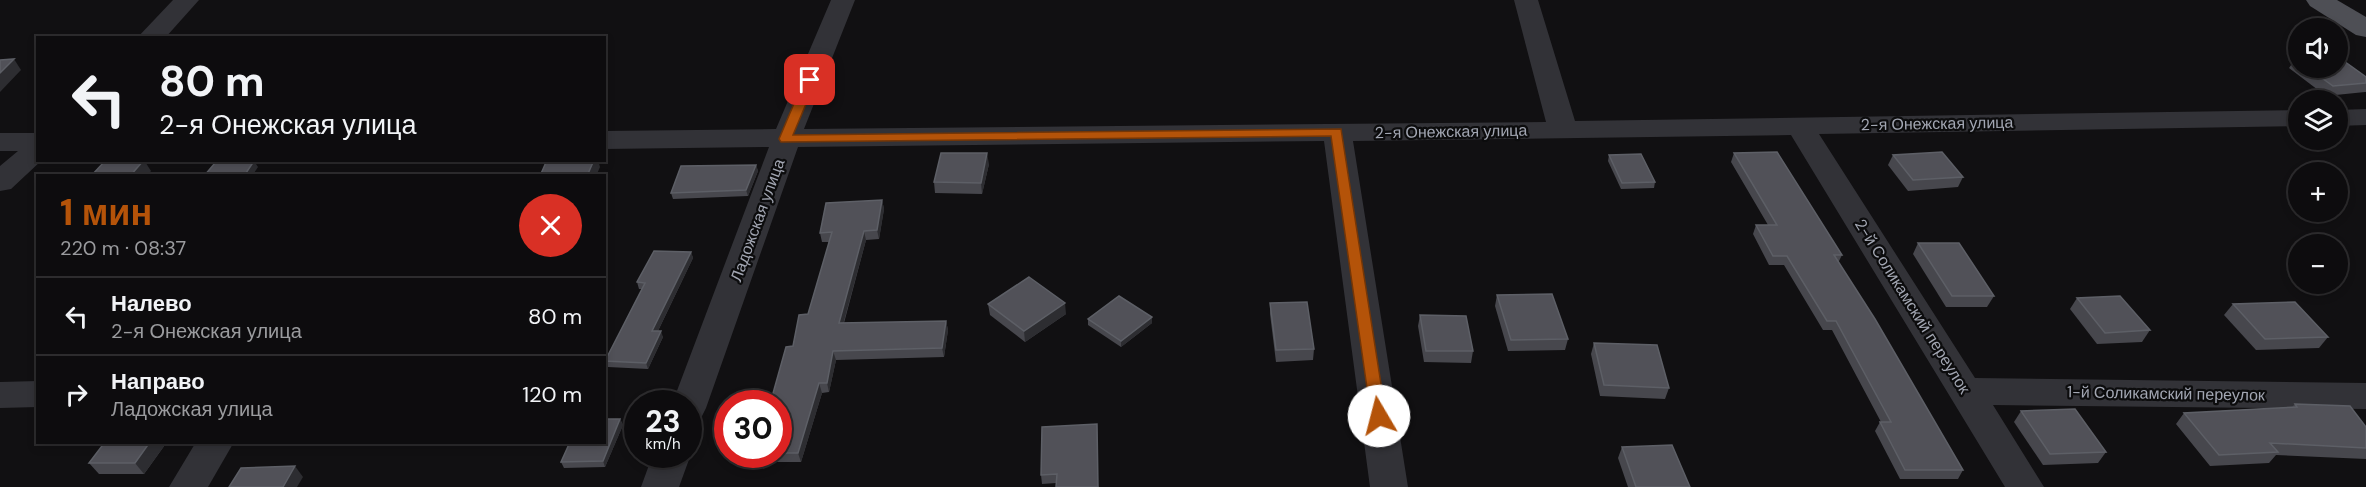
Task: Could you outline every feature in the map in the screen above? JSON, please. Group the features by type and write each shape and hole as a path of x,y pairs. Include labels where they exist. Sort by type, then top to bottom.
{"main road":[{"path":"2319,0 2366,29"}],"street":[{"path":"152,36 188,0"},
{"name":"Ладожская улица","path":"695,390 786,139 843,0"},
{"path":"1526,0 1563,130"},
{"path":"2348,118 2366,117"},
{"name":"2-я Онежская улица","path":"606,140 1563,130 2288,118"},
{"name":"2-й Соликамский переулок","path":"1799,125 2025,487"},
{"path":"1337,132 1389,487"},
{"path":"0,142 36,142"},
{"path":"0,182 36,151"},
{"name":"1-й Соликамский переулок","path":"1966,391 2366,396"},
{"path":"0,395 36,394"},
{"path":"188,487 215,444"},
{"path":"660,487 667,468"}],"building":[{"path":"14,59 0,73 0,60"},
{"path":"2348,64 2366,77 2366,83 2333,86 2322,78 2348,78"},
{"path":"1777,152 1842,255 1834,255 1875,319 1963,470 1905,470 1880,422 1891,422 1836,321 1827,321 1787,256 1773,256 1756,225 1777,225 1734,153"},
{"path":"1942,152 1963,177 1913,180 1893,155"},
{"path":"941,153 987,153 981,183 934,182"},
{"path":"1641,154 1655,182 1622,183 1609,155"},
{"path":"104,162 142,162 132,174 93,174"},
{"path":"253,162 245,174 206,174 215,163"},
{"path":"546,162 593,162 588,174 541,174"},
{"path":"756,165 746,190 671,193 681,166"},
{"path":"882,200 877,230 864,231 839,323 946,321 942,348 833,351 827,383 819,383 798,453 792,453 792,390 774,390 786,347 793,346 799,315 808,314 832,232 820,233 826,203"},
{"path":"1918,243 1959,243 1994,296 1952,296"},
{"path":"654,251 691,252 652,331 661,331 646,363 606,361 645,283 637,282"},
{"path":"1029,277 1065,303 1024,331 988,304"},
{"path":"1552,294 1568,339 1511,340 1497,295"},
{"path":"1119,296 1152,317 1121,341 1088,319"},
{"path":"2120,296 2150,330 2105,333 2077,298"},
{"path":"1307,302 1314,349 1276,350 1270,303"},
{"path":"2295,302 2328,337 2265,339 2233,304"},
{"path":"1420,315 1466,316 1473,351 1426,351"},
{"path":"1594,343 1657,345 1669,388 1604,385"},
{"path":"2295,404 2350,406 2366,427 2366,448 2270,443 2278,452 2219,455 2184,413 2297,407"},
{"path":"2075,409 2106,452 2050,454 2021,411"},
{"path":"606,419 620,419 603,461 561,462 569,444 606,444"},
{"path":"1097,424 1098,487 1056,487 1057,474 1041,475 1042,427"},
{"path":"103,444 149,444 135,463 89,463"},
{"path":"1672,445 1690,487 1636,487 1622,447"},
{"path":"295,466 283,487 229,487 241,468"}],"route":[{"path":"810,80 786,139 1337,132 1379,416"}]}
